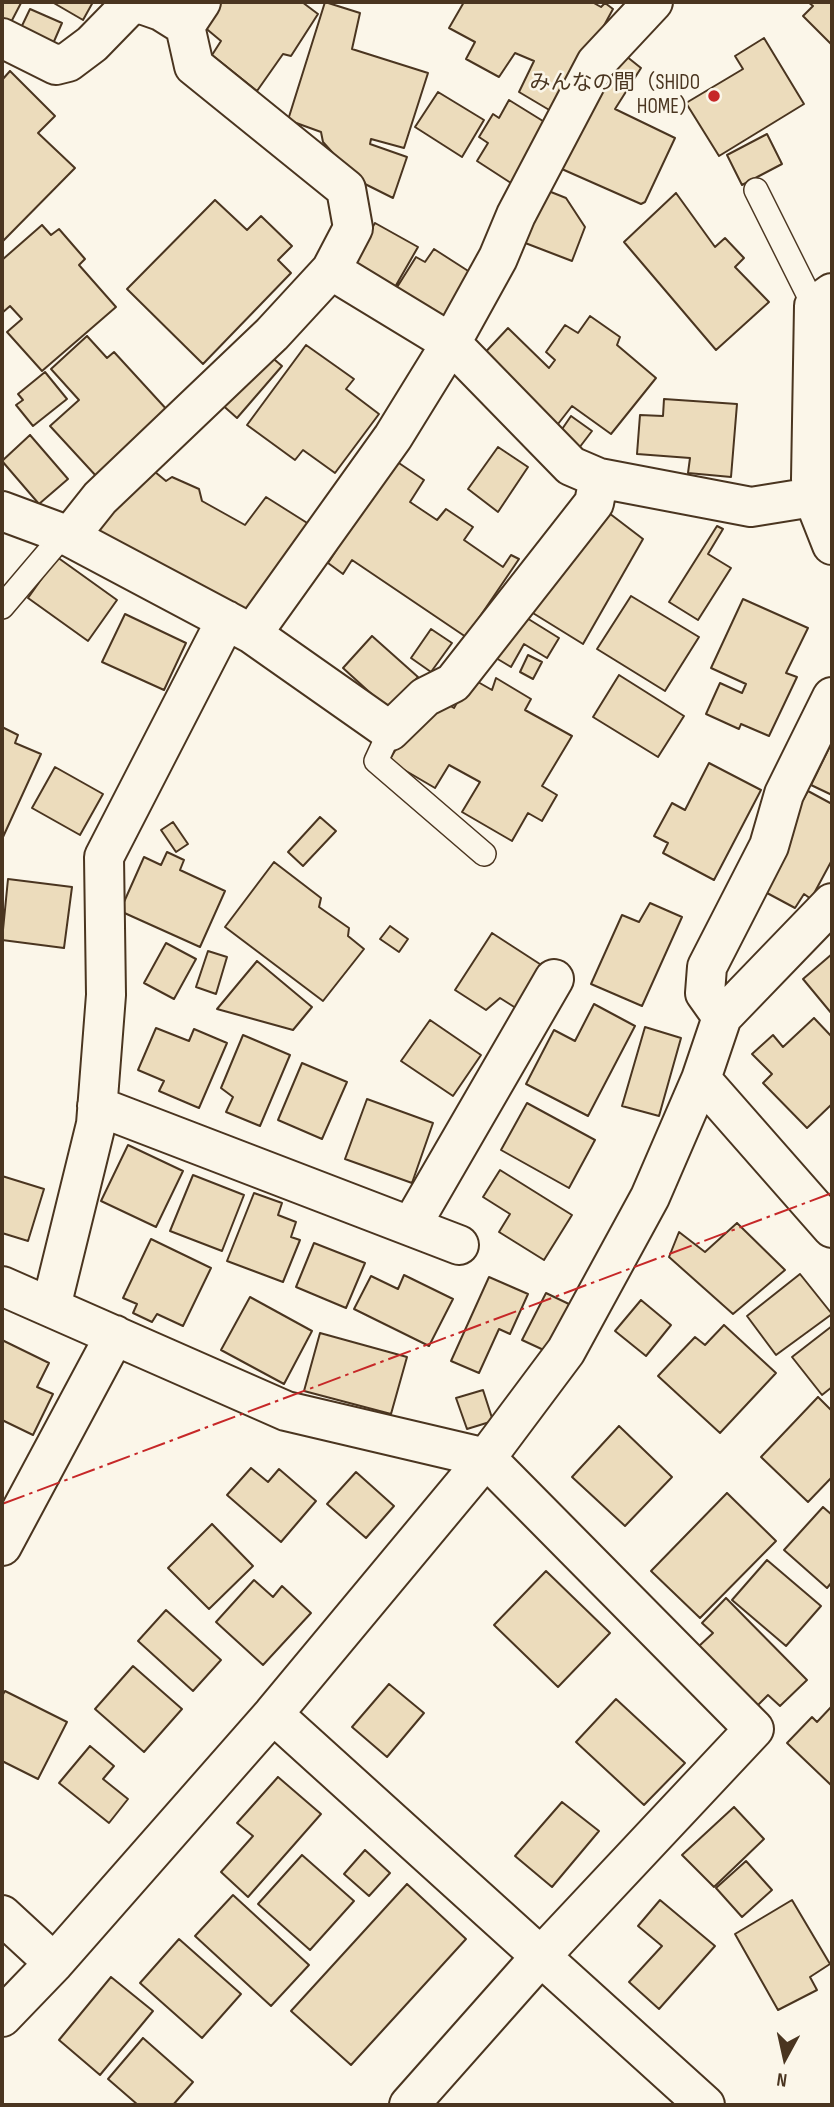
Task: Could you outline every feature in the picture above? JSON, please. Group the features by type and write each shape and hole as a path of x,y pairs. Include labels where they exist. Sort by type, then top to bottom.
{"street":[{"path":"51,1307 96,1124 106,995 104,857 239,627 393,437 451,343 498,258 516,215 596,63 653,2"},
{"path":"2,38 56,65 68,62 92,44 129,6 141,4 193,14 194,66 346,189 354,228 331,270 272,334 100,498 67,536"},
{"path":"331,270 451,343 571,466 598,478 751,507 813,497"},
{"path":"823,300 813,497 832,545"},
{"path":"2,511 67,536 239,627 390,731 425,697 453,683 594,503 598,478"},
{"path":"722,1017 705,993 707,967 769,846 784,794 832,697"},
{"path":"2,2017 54,1963 273,1714 486,1458 566,1351 650,1197 701,1079 722,1017 832,903"},
{"path":"411,1226 555,979"},
{"path":"701,1079 832,1227"},
{"path":"97,1106 459,1245"},
{"path":"2,1286 286,1411 486,1458 754,1729 542,1955 408,2105"},
{"path":"2,1546 115,1335"},
{"path":"273,1714 705,2105"},
{"path":"2,1915 54,1963"}],"lane":[{"path":"756,190 823,300"},
{"path":"2,607 67,536"},
{"path":"390,731 376,761 484,854"}],"building":[{"path":"2,2 21,3 9,26 2,22"},
{"path":"52,2 93,2 83,20"},
{"path":"221,2 302,2 318,14 291,56 283,54 257,91 212,55 221,41 203,26"},
{"path":"325,2 360,13 352,49 428,73 404,148 371,139 370,144 407,157 393,198 357,180 323,142 321,132 288,120"},
{"path":"464,2 592,2 601,7 605,3 613,9 556,114 519,92 534,61 515,53 499,77 466,59 475,42 449,28"},
{"path":"808,2 832,2 832,45 803,16 813,6"},
{"path":"30,9 62,23 52,46 19,32"},
{"path":"764,38 804,104 719,156 686,103 743,69 735,56"},
{"path":"621,52 641,68 615,109 675,138 645,202 641,204 555,166"},
{"path":"10,71 55,116 38,133 75,168 2,242 2,80"},
{"path":"438,92 484,120 462,157 415,127"},
{"path":"509,100 551,126 514,185 477,161 488,143 479,137 493,114 499,118"},
{"path":"767,134 782,164 742,185 727,155"},
{"path":"541,188 566,198 585,227 572,261 520,241"},
{"path":"676,193 715,247 725,238 744,258 735,267 769,302 716,350 624,242"},
{"path":"215,200 247,230 261,216 292,246 278,260 291,273 203,364 127,289"},
{"path":"375,223 418,247 391,294 348,269"},
{"path":"42,225 51,235 59,229 85,259 79,265 116,307 42,371 7,332 22,319 10,306 2,313 2,260"},
{"path":"434,249 476,276 446,325 394,292 416,257 425,262"},
{"path":"590,316 620,337 617,345 656,378 611,434 572,406 551,433 479,359 508,328 549,368 555,360 546,352 565,325 578,333"},
{"path":"87,336 107,358 114,352 169,412 97,477 50,426 79,400 51,369"},
{"path":"306,345 354,379 346,389 379,414 335,473 303,450 295,460 247,425"},
{"path":"269,355 282,366 237,418 219,402"},
{"path":"45,372 67,399 33,426 16,405 23,400 18,394"},
{"path":"664,399 737,404 731,477 688,473 690,458 637,454 640,415 663,416"},
{"path":"571,416 592,431 576,452 556,438"},
{"path":"30,435 68,479 39,504 2,461"},
{"path":"498,447 528,467 498,512 468,489"},
{"path":"390,457 424,480 410,502 437,520 446,509 473,527 464,540 503,567 511,555 519,559 466,637 352,560 343,574 328,563 337,549 330,545"},
{"path":"149,467 166,481 172,477 199,489 202,501 245,525 266,497 312,526 251,618 93,528"},
{"path":"605,510 643,539 583,644 528,610 554,566 566,570"},
{"path":"717,526 723,529 708,554 731,568 698,620 669,602"},
{"path":"57,557 117,600 88,641 28,598"},
{"path":"631,596 699,637 665,691 597,649"},
{"path":"743,599 808,628 786,673 797,677 769,736 741,724 739,729 706,714 720,683 742,693 746,684 711,668"},
{"path":"125,614 186,643 164,690 102,662"},
{"path":"522,615 559,638 547,658 524,644 511,667 496,658"},
{"path":"431,629 452,643 431,672 411,658"},
{"path":"372,636 418,677 389,710 343,668"},
{"path":"528,655 542,662 533,679 520,672"},
{"path":"619,675 684,716 658,757 593,717"},
{"path":"471,678 492,690 496,678 531,699 525,710 572,736 542,786 557,795 542,821 528,813 512,841 462,812 480,782 449,765 435,788 389,761 418,711 440,700 454,708"},
{"path":"2,727 18,735 15,743 41,754 3,837"},
{"path":"832,742 832,795 811,785"},
{"path":"709,763 761,790 714,880 663,853 668,843 654,836 672,803 685,810"},
{"path":"55,767 103,794 80,835 32,808"},
{"path":"808,791 832,804 832,860 811,899 804,894 795,908 754,886"},
{"path":"320,817 336,831 303,866 288,852"},
{"path":"173,822 188,844 176,852 161,830"},
{"path":"167,852 184,860 180,870 225,891 200,947 120,911 144,857 161,865"},
{"path":"274,862 321,898 319,907 349,928 348,936 364,949 323,1001 225,927"},
{"path":"8,879 72,887 64,948 2,940"},
{"path":"650,903 682,917 642,1006 591,984 622,915 639,922"},
{"path":"390,926 408,939 399,952 380,939"},
{"path":"492,933 546,968 519,1010 500,998 486,1010 455,990"},
{"path":"166,943 196,959 174,999 144,983"},
{"path":"208,951 227,957 216,994 196,987"},
{"path":"832,954 832,1014 803,979"},
{"path":"257,961 312,1007 293,1030 217,1009"},
{"path":"594,1004 635,1026 588,1116 526,1084 554,1030 575,1041"},
{"path":"814,1018 832,1037 832,1104 807,1128 763,1083 772,1074 752,1054 773,1035 783,1047"},
{"path":"430,1020 481,1055 453,1096 401,1061"},
{"path":"645,1027 681,1038 659,1116 622,1106"},
{"path":"156,1028 189,1041 194,1029 227,1043 199,1108 159,1091 164,1081 138,1070"},
{"path":"243,1035 290,1055 260,1126 226,1112 233,1097 221,1088"},
{"path":"302,1063 347,1082 322,1139 278,1120"},
{"path":"367,1099 433,1123 412,1183 345,1159"},
{"path":"527,1103 595,1140 569,1188 501,1150"},
{"path":"128,1145 183,1171 156,1227 101,1201"},
{"path":"500,1170 572,1215 544,1260 499,1232 510,1214 483,1197"},
{"path":"193,1175 244,1195 222,1251 170,1231"},
{"path":"2,1176 44,1189 28,1241 2,1233"},
{"path":"254,1193 282,1203 278,1215 296,1222 291,1237 300,1240 283,1282 227,1261"},
{"path":"737,1223 785,1270 733,1314 669,1257 679,1232 705,1252"},
{"path":"151,1239 211,1268 183,1326 157,1314 152,1322 133,1313 137,1304 123,1298"},
{"path":"314,1243 365,1263 346,1308 296,1287"},
{"path":"800,1274 832,1314 776,1355 747,1316"},
{"path":"404,1275 453,1299 429,1346 354,1309 371,1276 398,1289"},
{"path":"489,1277 528,1294 510,1334 499,1329 479,1373 451,1361"},
{"path":"546,1293 571,1305 548,1352 522,1340"},
{"path":"250,1297 312,1331 284,1384 221,1350"},
{"path":"641,1300 671,1325 646,1356 615,1331"},
{"path":"724,1325 776,1373 720,1433 658,1376 695,1337 705,1345"},
{"path":"832,1326 832,1387 822,1395 792,1357"},
{"path":"320,1333 407,1357 391,1414 304,1391"},
{"path":"2,1340 49,1363 37,1387 53,1394 33,1435 2,1420"},
{"path":"483,1390 493,1421 467,1429 456,1398"},
{"path":"818,1397 832,1411 832,1477 808,1502 761,1457"},
{"path":"619,1426 672,1477 625,1526 572,1477"},
{"path":"251,1468 268,1482 279,1469 316,1501 281,1542 227,1495"},
{"path":"356,1472 394,1506 366,1538 327,1504"},
{"path":"727,1493 776,1541 700,1618 651,1571"},
{"path":"823,1507 832,1515 832,1582 827,1588 784,1550"},
{"path":"212,1524 253,1566 209,1609 168,1568"},
{"path":"767,1560 821,1606 786,1646 732,1600"},
{"path":"546,1571 610,1633 558,1687 494,1625"},
{"path":"254,1580 273,1597 282,1586 311,1613 263,1665 216,1622"},
{"path":"726,1598 807,1680 780,1706 768,1695 757,1706 698,1647 713,1633 702,1623"},
{"path":"166,1610 221,1660 193,1691 138,1641"},
{"path":"133,1666 182,1709 144,1752 95,1709"},
{"path":"389,1684 424,1713 387,1757 352,1727"},
{"path":"5,1691 67,1722 38,1779 2,1761 2,1696"},
{"path":"616,1699 685,1763 644,1805 576,1742"},
{"path":"832,1706 832,1786 787,1743 812,1717 817,1722"},
{"path":"90,1746 114,1766 103,1779 128,1799 109,1823 59,1783"},
{"path":"278,1777 321,1814 248,1897 221,1872 253,1836 237,1823"},
{"path":"562,1802 599,1831 552,1887 515,1856"},
{"path":"734,1807 764,1839 714,1887 682,1855"},
{"path":"365,1850 390,1873 369,1896 344,1874"},
{"path":"302,1855 354,1901 310,1950 258,1904"},
{"path":"746,1861 772,1890 742,1917 716,1888"},
{"path":"407,1884 466,1939 351,2065 291,2011"},
{"path":"233,1895 309,1965 271,2006 195,1936"},
{"path":"660,1900 715,1946 659,2009 629,1982 662,1946 638,1926"},
{"path":"792,1900 830,1964 810,1977 817,1990 778,2010 735,1934"},
{"path":"179,1939 241,1994 202,2038 140,1983"},
{"path":"111,1977 153,2011 100,2075 59,2040"},
{"path":"143,2038 193,2082 173,2105 138,2105 108,2079"}],"power":[{"path":"2,1504 832,1193"}],"place":[{"name":"みんなの間（SHIDO HOME）","path":"714,96"}]}
